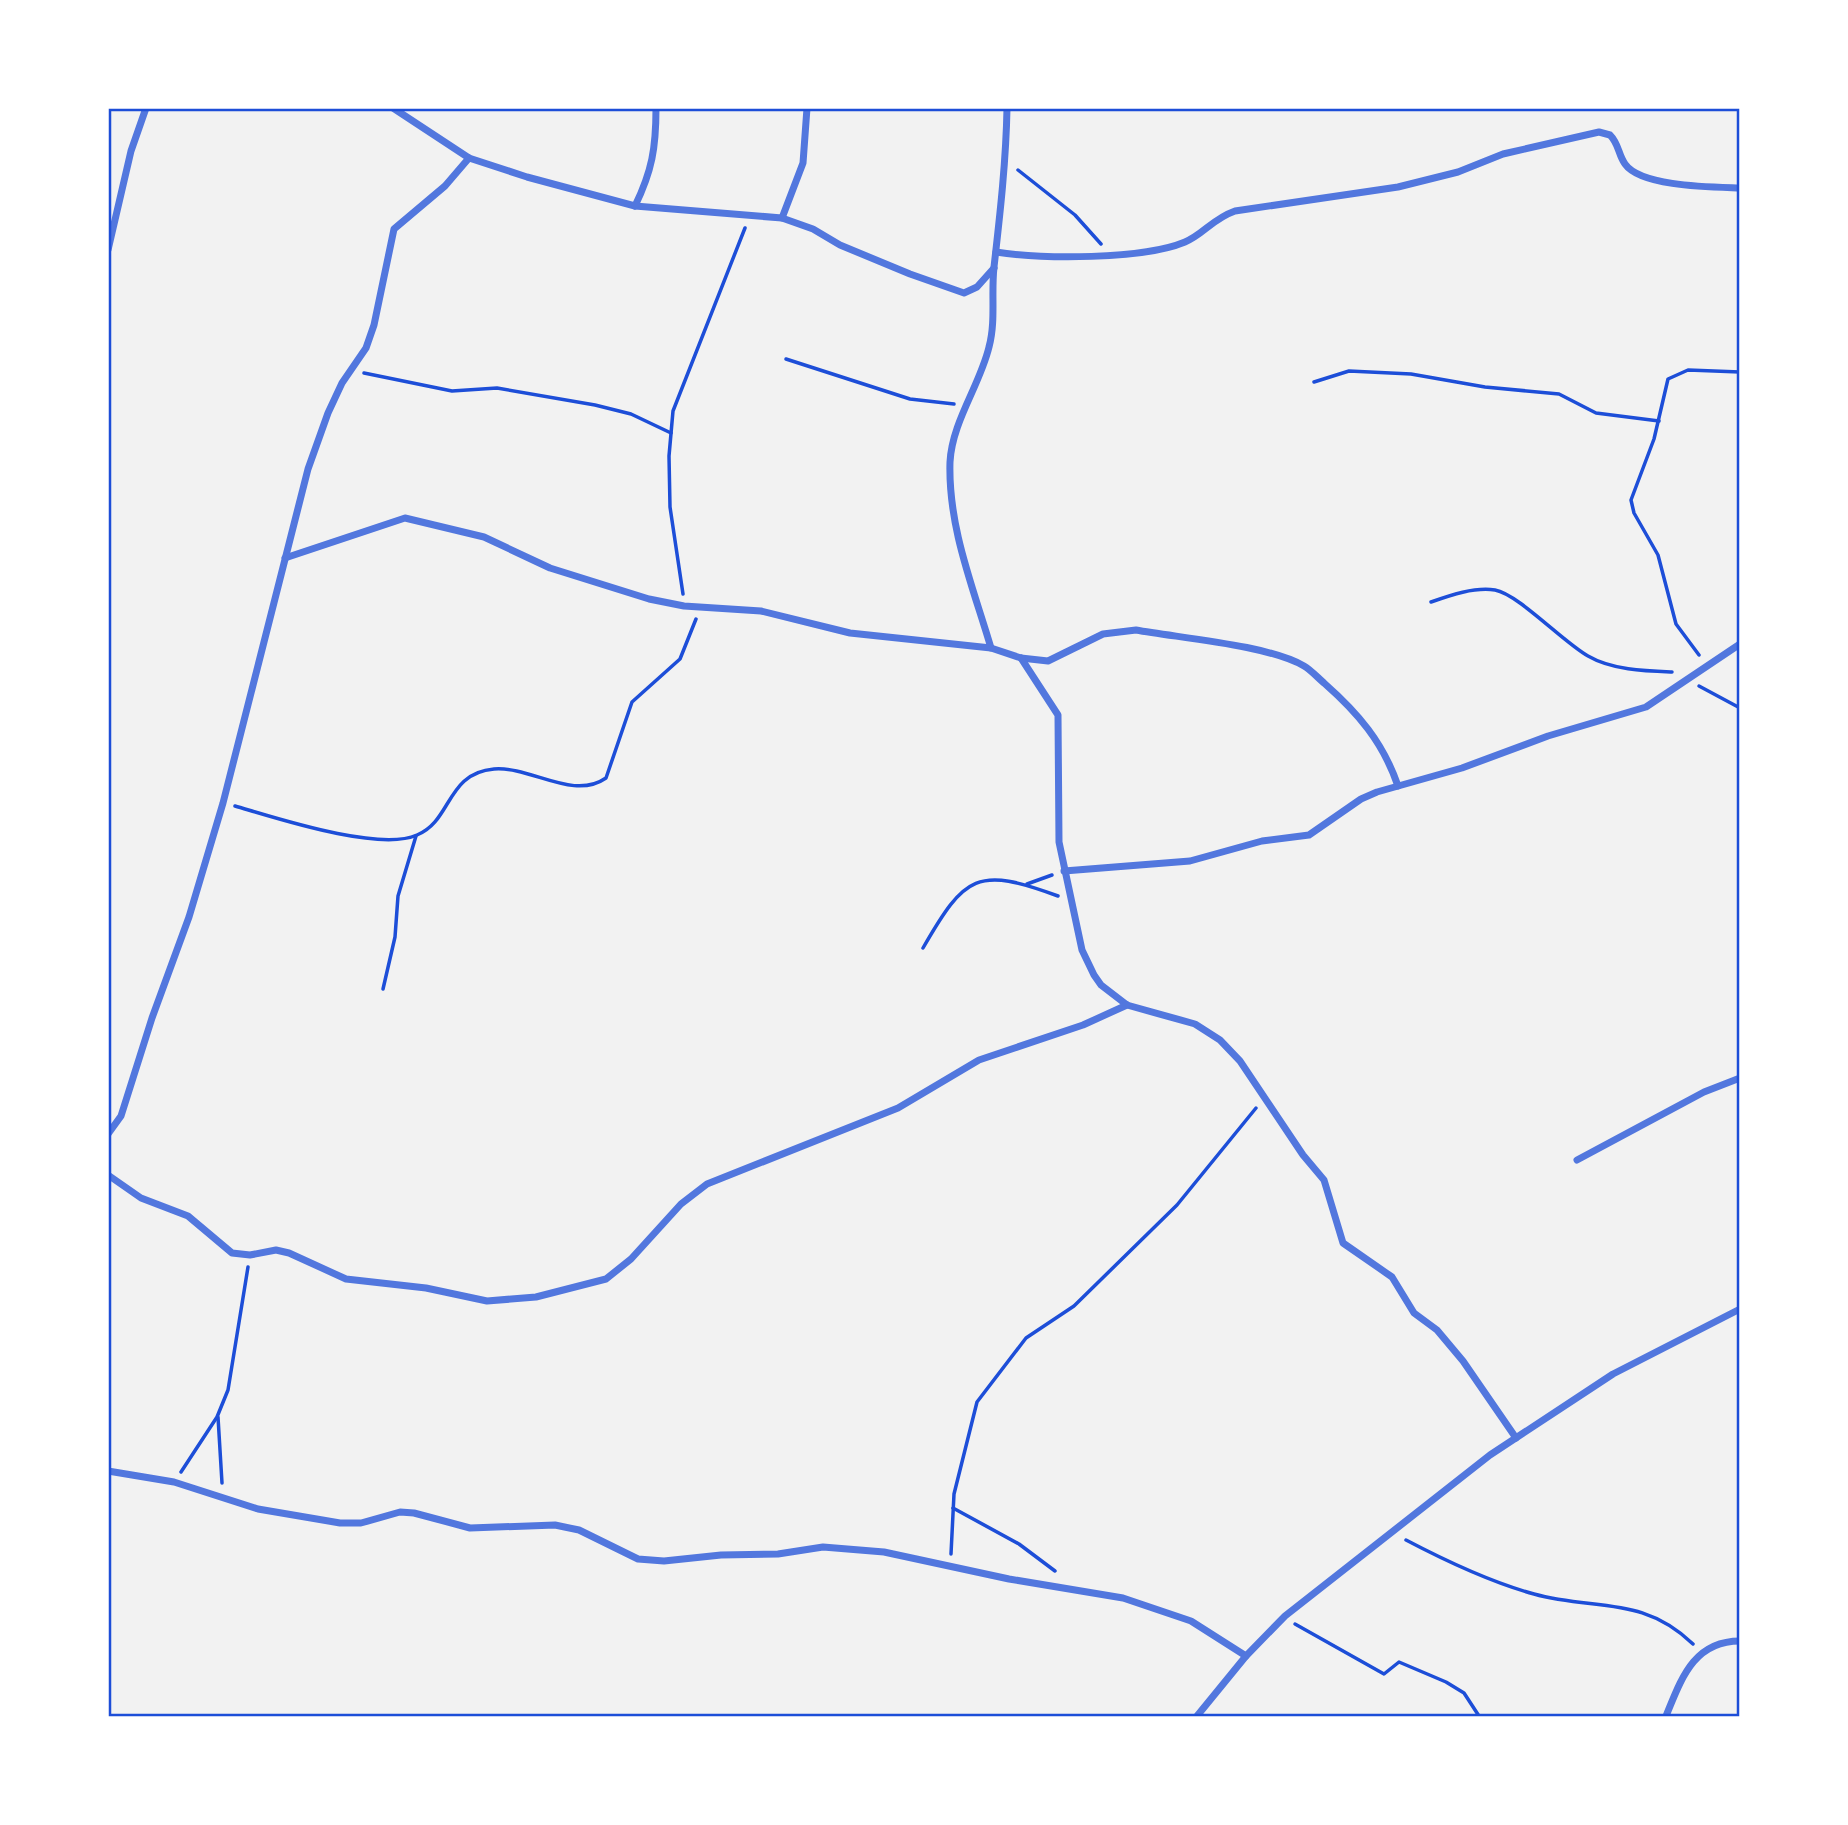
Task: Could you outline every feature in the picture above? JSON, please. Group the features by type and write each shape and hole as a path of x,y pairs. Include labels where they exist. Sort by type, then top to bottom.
{"street":[{"path":"108,250 131,151 146,108"},
{"path":"393,108 469,158 635,206 692,213 751,214 782,218 813,229 840,245 886,264 964,293 977,287 994,268"},
{"path":"635,206 651,172 656,140 656,108"},
{"path":"782,218 803,163 807,108"},
{"path":"991,648 958,539 950,497 950,458 989,348 994,268 1006,159 1007,108"},
{"path":"996,252 1033,258 1161,249 1186,242 1216,217 1235,211 1398,187 1458,172 1503,154 1599,132 1610,135 1625,164 1640,174 1688,186 1740,188"},
{"path":"108,1134 121,1116 152,1018 176,959 223,803 308,469 328,413 349,371 366,348 374,325 394,229 446,186 469,158"},
{"path":"285,558 405,518 484,537 550,568 649,599 684,606 761,611 863,635 991,648 1021,658 1048,662 1103,634 1136,630 1272,654 1305,666 1349,705 1366,724 1388,757 1398,786"},
{"path":"1063,871 1190,861 1262,841 1309,835 1361,799 1500,756 1593,721 1646,707 1740,644"},
{"path":"1021,658 1058,715 1058,816 1063,871 1082,950 1094,975 1101,985 1127,1006 1195,1024 1220,1040 1240,1061 1266,1096 1303,1155 1324,1180 1343,1243 1392,1277 1415,1313 1437,1330 1463,1361 1516,1438"},
{"path":"108,1175 141,1198 188,1216 232,1253 250,1255 276,1250 289,1253 346,1279 426,1288 487,1301 536,1297 606,1279 618,1271 696,1190 898,1108 979,1059 1083,1025 1127,1006"},
{"path":"1577,1160 1693,1097 1740,1078"},
{"path":"1197,1717 1247,1656 1285,1616 1390,1531 1516,1438 1613,1374 1740,1309"},
{"path":"108,1471 174,1482 221,1499 341,1523 361,1524 400,1513 414,1513 470,1528 555,1525 579,1530 618,1552 651,1560 853,1548 1123,1598 1191,1622 1247,1656"},
{"path":"1666,1717 1685,1670 1703,1653 1726,1641 1740,1641"}],"path":[{"path":"1006,159 1075,215 1110,254"},
{"path":"684,606 670,507 673,411 751,214"},
{"path":"786,359 910,399 967,405"},
{"path":"1707,664 1676,624 1658,555 1632,507 1633,489 1659,421 1663,390 1668,379 1677,373 1706,370 1740,372"},
{"path":"349,371 452,391 497,388 595,405 631,414 671,433"},
{"path":"1314,382 1349,371 1411,374 1485,387 1559,394 1597,413 1659,421"},
{"path":"1431,602 1477,590 1497,590 1518,602 1589,657 1631,669 1695,672"},
{"path":"223,803 330,832 382,838 416,836 429,827 460,783 471,773 518,769 576,787 597,784 606,778 632,702 680,659 700,606"},
{"path":"1685,680 1740,708"},
{"path":"383,989 396,937 398,897 416,836"},
{"path":"1027,884 1063,871"},
{"path":"923,948 946,908 972,883 990,878 1027,884 1070,900"},
{"path":"949,1566 960,1461 977,1402 1026,1338 1074,1306 1178,1205 1266,1096"},
{"path":"174,1482 218,1417 228,1390 250,1255"},
{"path":"218,1417 221,1499"},
{"path":"953,1508 1019,1544 1078,1590"},
{"path":"1390,1531 1439,1557 1534,1594 1611,1605 1654,1615 1676,1628 1703,1653"},
{"path":"1285,1616 1310,1635 1384,1674 1399,1662 1446,1682 1469,1698 1479,1717"}]}
